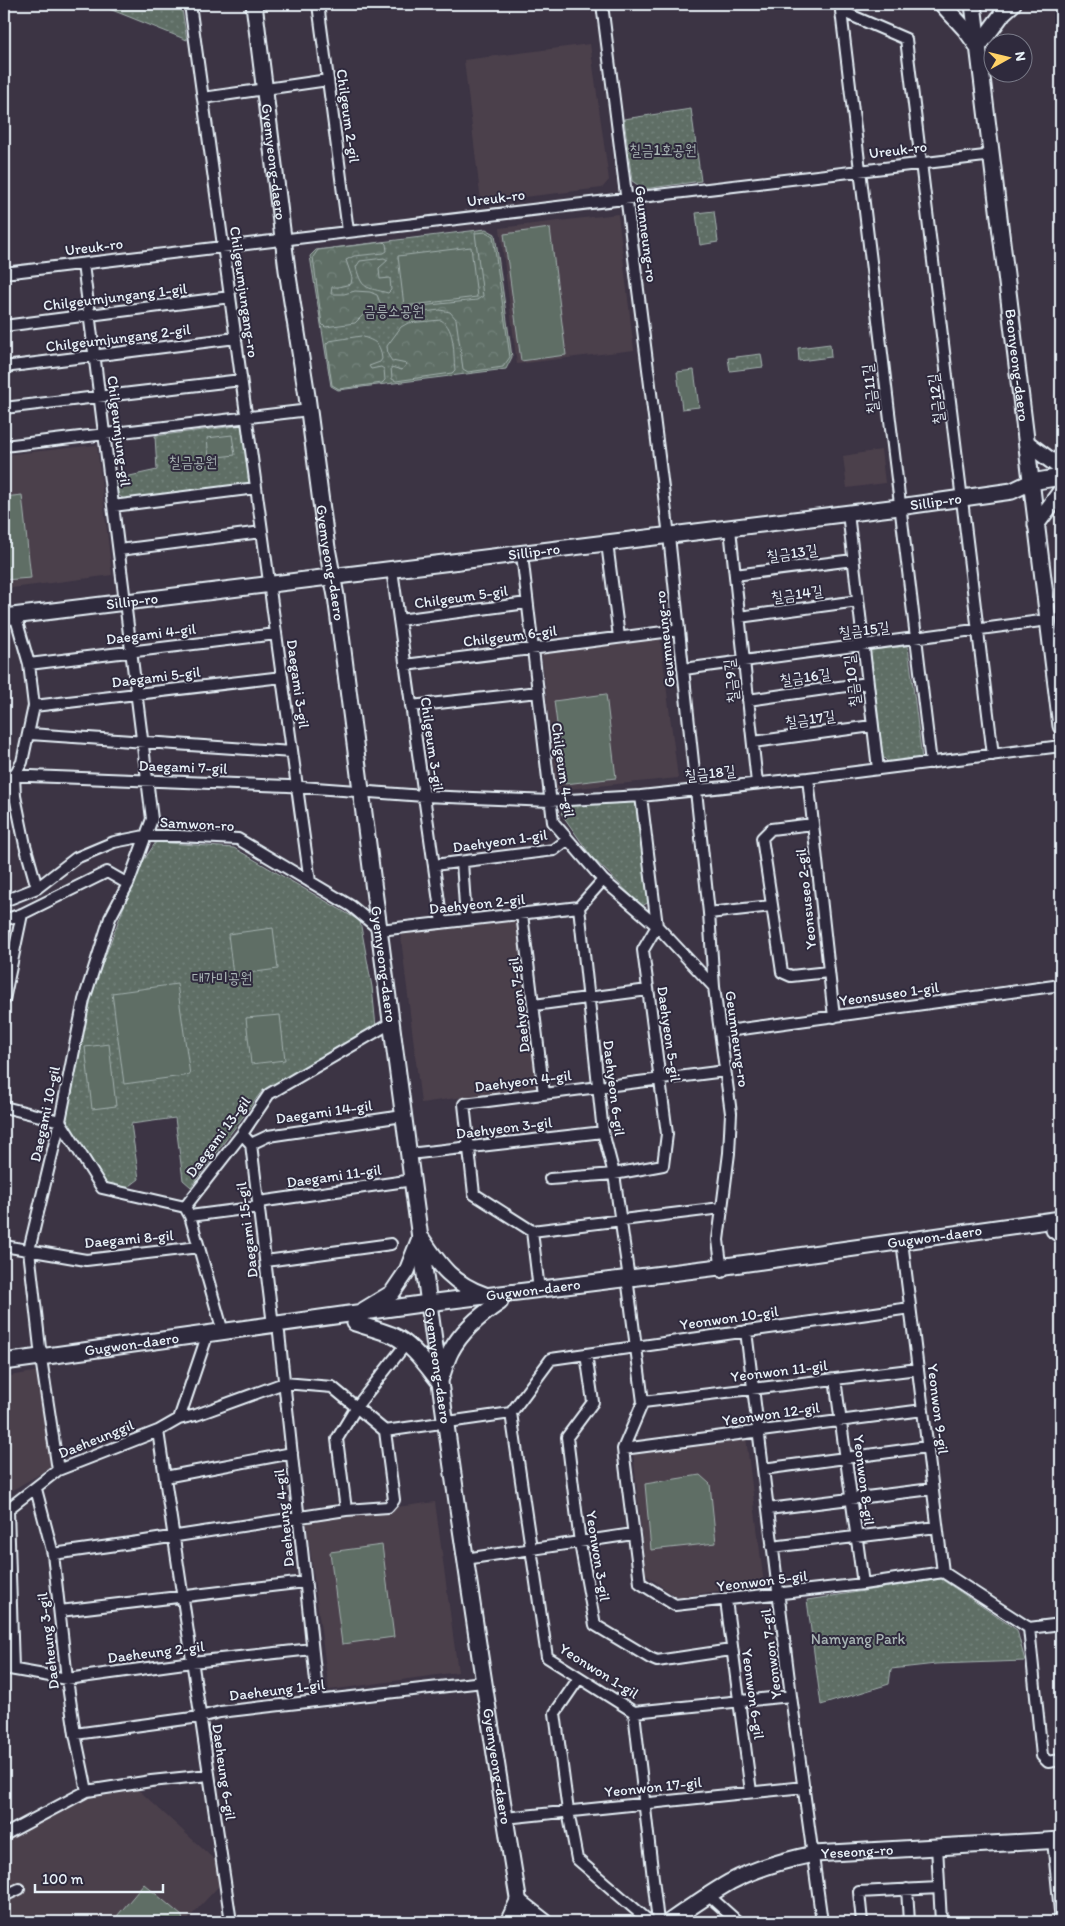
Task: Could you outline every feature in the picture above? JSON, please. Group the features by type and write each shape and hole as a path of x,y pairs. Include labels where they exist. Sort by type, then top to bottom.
{"street":[{"name":"Chilgeumjungang-ro","path":"190,4 269,584"},
{"name":"Gyemyeong-daero","path":"254,4 284,239 336,596 403,1116 421,1237 428,1308 483,1682 522,1922"},
{"name":"Chilgeum 2-gil","path":"318,4 348,231"},
{"name":"Geumneung-ro","path":"602,4 669,536 709,913 714,987 732,1113 718,1240 721,1270"},
{"path":"942,4 965,29 978,47 1003,13 1013,4"},
{"name":"Beonyeong-daero","path":"974,4 1036,525 1048,620 1060,687 1061,726"},
{"name":"칠금11길","path":"906,39 840,11 931,763"},
{"name":"칠금12길","path":"906,39 993,755"},
{"path":"203,98 328,80"},
{"name":"Ureuk-ro","path":"4,273 992,155"},
{"name":"Chilgeumjung-gil","path":"83,264 142,741"},
{"name":"Chilgeumjungang 1-gil","path":"4,326 230,297"},
{"name":"Chilgeumjungang 2-gil","path":"4,367 236,338"},
{"path":"4,408 241,380"},
{"path":"4,446 247,419 309,410"},
{"path":"1027,443 1061,468"},
{"name":"Sillip-ro","path":"9,616 899,507 1012,491 1031,482 1061,477"},
{"path":"113,506 256,488"},
{"path":"1036,525 1061,491"},
{"name":"칠금10길","path":"848,513 862,646 878,770"},
{"name":"칠금9길","path":"730,529 756,783"},
{"path":"119,550 262,532"},
{"path":"607,543 619,638"},
{"name":"Chilgeum 4-gil","path":"522,554 553,822 603,880 657,926 714,987"},
{"name":"칠금13길","path":"736,575 853,560"},
{"name":"Chilgeum 3-gil","path":"392,570 442,923"},
{"name":"Daegami 3-gil","path":"269,584 310,882"},
{"name":"칠금14길","path":"739,617 858,601"},
{"name":"Chilgeum 5-gil","path":"399,620 528,603"},
{"path":"9,616 29,664 34,706 30,734 22,762 9,776 37,888"},
{"name":"칠금15길","path":"684,669 1048,620"},
{"name":"Chilgeum 6-gil","path":"405,665 679,630"},
{"name":"Daegami 4-gil","path":"29,664 276,634"},
{"name":"Daegami 5-gil","path":"34,706 282,677"},
{"name":"칠금16길","path":"748,700 867,683"},
{"path":"411,706 538,692"},
{"name":"칠금17길","path":"753,742 872,726"},
{"path":"30,734 292,752"},
{"name":"Daegami 10-gil","path":"58,1470 42,1361 29,1250 60,1121 84,1000 110,918 128,884 152,818 142,741"},
{"name":"칠금18길","path":"361,791 424,796 550,801 641,796 878,770 1061,746"},
{"name":"Daegami 7-gil","path":"9,776 361,791"},
{"name":"Yeonsuseo 2-gil","path":"808,778 834,1017"},
{"path":"641,796 657,926"},
{"path":"813,824 771,829 762,838 782,972 792,976 828,972"},
{"name":"Samwon-ro","path":"4,901 37,888 76,858 114,842 145,836 238,839 351,906 380,930"},
{"name":"Daehyeon 1-gil","path":"434,865 554,850 567,840"},
{"path":"462,862 466,920"},
{"path":"4,920 22,914 107,872 128,884"},
{"path":"578,908 603,880"},
{"path":"709,913 771,906"},
{"name":"Daehyeon 2-gil","path":"380,930 578,908"},
{"name":"Daehyeon 6-gil","path":"578,908 603,1132 614,1174 628,1282"},
{"path":"4,1000 22,914"},
{"name":"Daehyeon 7-gil","path":"522,914 544,1094"},
{"name":"Daehyeon 5-gil","path":"550,1179 614,1174 663,1165 667,1134 643,950 657,926"},
{"name":"Yeonsuseo 1-gil","path":"720,1032 1061,984"},
{"path":"534,1005 648,990"},
{"name":"Daegami 13-gil","path":"187,1211 269,1094 392,1023"},
{"name":"Daehyeon 4-gil","path":"532,1231 474,1194 464,1104 725,1071"},
{"path":"4,1106 60,1121"},
{"name":"Daegami 14-gil","path":"251,1144 268,1136 403,1116"},
{"name":"Daegami 11-gil","path":"60,1121 102,1188 187,1211 259,1205 413,1180"},
{"name":"Daehyeon 3-gil","path":"409,1154 603,1132"},
{"path":"242,1134 251,1144"},
{"name":"Daegami 15-gil","path":"251,1144 276,1329"},
{"path":"539,1290 532,1231 620,1222 721,1208"},
{"path":"187,1211 223,1332"},
{"name":"Gugwon-daero","path":"4,1362 42,1361 206,1342 276,1329 428,1308 1059,1225"},
{"name":"Gugwon-daero","path":"721,1270 903,1249 1059,1225"},
{"path":"421,1237 441,1267 469,1289 495,1299 452,1350 440,1382"},
{"path":"421,1237 407,1271 392,1293 357,1318 406,1344 419,1356 440,1382"},
{"path":"266,1260 391,1244"},
{"name":"Daegami 8-gil","path":"4,1246 86,1260 199,1247"},
{"name":"Yeonwon 9-gil","path":"903,1249 943,1572"},
{"path":"628,1282 643,1402"},
{"name":"Gugwon-daero","path":"495,1299 539,1290 628,1282"},
{"name":"Yeonwon 10-gil","path":"511,1413 551,1358 910,1308"},
{"name":"Gugwon-daero","path":"4,1370 42,1361 223,1332 276,1329"},
{"name":"Daeheung 4-gil","path":"276,1329 284,1382 318,1700"},
{"name":"Yeonwon 7-gil","path":"746,1331 791,1696 822,1922"},
{"path":"179,1419 206,1342"},
{"path":"346,1510 337,1438 357,1406 406,1344"},
{"name":"Yeonwon 3-gil","path":"586,1354 592,1402 567,1437 580,1543 595,1626 650,1658 657,1660 732,1650"},
{"name":"Yeonwon 11-gil","path":"643,1402 918,1369"},
{"name":"Yeonwon 8-gil","path":"836,1380 863,1584"},
{"path":"53,1554 346,1510 388,1507 394,1500 385,1431 332,1387 284,1382"},
{"name":"Daeheunggil","path":"6,1511 58,1470 158,1431 179,1419 196,1415 284,1382"},
{"name":"Yeonwon 5-gil","path":"643,1402 623,1449 632,1534 640,1583 675,1606 863,1584 943,1572"},
{"name":"Yeonwon 12-gil","path":"623,1449 923,1410"},
{"path":"385,1431 511,1413"},
{"name":"Yeonwon 1-gil","path":"511,1413 547,1657 634,1712 791,1696"},
{"name":"Daeheung 6-gil","path":"158,1431 231,1922"},
{"path":"763,1469 927,1447"},
{"path":"165,1477 292,1453"},
{"name":"Daeheung 3-gil","path":"36,1489 53,1554 67,1679 75,1734 87,1792"},
{"path":"768,1509 932,1490"},
{"path":"6,1511 8,1669"},
{"path":"772,1547 937,1527"},
{"path":"465,1559 632,1534"},
{"path":"943,1572 1029,1628 1061,1624"},
{"path":"60,1611 305,1582"},
{"name":"Yeonwon 6-gil","path":"726,1600 751,1792"},
{"path":"1029,1628 1042,1756 1048,1762 1061,1760"},
{"name":"Daeheung 2-gil","path":"8,1669 67,1679 192,1662 312,1649"},
{"path":"580,1678 555,1713 568,1812 577,1859 650,1922"},
{"name":"Daeheung 1-gil","path":"75,1734 200,1717 220,1712 483,1682"},
{"path":"634,1712 658,1922"},
{"path":"6,1834 87,1792 150,1781 209,1775"},
{"name":"Yeonwon 17-gil","path":"505,1818 804,1787"},
{"path":"1059,1838 1061,1922"},
{"name":"Yeseong-ro","path":"669,1922 732,1881 783,1861 814,1854 1059,1838"},
{"path":"937,1846 941,1922"},
{"path":"862,1922 859,1892 939,1888"},
{"path":"4,1896 20,1889"},
{"path":"907,1889 909,1922"},
{"path":"708,1895 738,1922"},
{"path":"508,1922 518,1901 545,1922"}],"shaded area":[{"path":"590,44 609,180 602,188 481,202 464,60"},
{"path":"618,214 634,350 517,364 500,228"},
{"path":"97,445 112,575 4,589 4,455"},
{"path":"881,450 885,483 847,488 843,456"},
{"path":"660,638 678,778 557,790 541,649"},
{"path":"521,916 541,1086 421,1103 400,930"},
{"path":"40,1371 53,1466 4,1495 4,1377"},
{"path":"746,1437 764,1585 676,1597 646,1575 633,1451"},
{"path":"435,1502 458,1672 329,1690 306,1519"},
{"path":"132,1784 230,1874 189,1918 190,1922 4,1922 4,1882 11,1873 6,1834 87,1791"}],"green space":[{"path":"97,4 181,4 187,40"},
{"name":"칠금1호공원","path":"691,109 701,181 644,189 632,181 624,119"},
{"path":"714,211 718,242 700,245 696,213"},
{"path":"550,228 566,355 521,361 504,234"},
{"name":"금릉소공원","path":"486,229 495,234 512,357 506,369 338,390 331,386 310,256 316,250"},
{"path":"486,232 493,236 510,357 503,367 468,372 463,369 456,319 450,312 440,310 407,314 402,312 402,308 477,300 483,296 475,233"},
{"path":"384,242 387,251 384,253 354,256 346,260 352,278 351,284 332,287 331,294 344,294 355,291 370,292 377,295 381,305 380,311 364,314 355,323 325,327 322,324 313,257 318,250"},
{"path":"471,247 477,297 404,306 398,256"},
{"path":"384,258 388,260 379,268 380,279 390,278 391,290 388,293 375,290 363,284 356,267 360,261"},
{"path":"441,320 446,324 451,336 455,370 452,373 396,381 392,379 391,367 402,370 407,364 392,361 388,355 387,346 401,327 408,323"},
{"path":"361,336 374,341 380,349 382,359 380,362 369,366 371,369 381,367 384,369 385,380 382,383 339,389 332,385 326,344 329,341"},
{"path":"830,344 831,357 799,361 798,348"},
{"path":"761,354 763,367 730,371 728,358"},
{"path":"694,370 699,407 682,409 677,372"},
{"name":"칠금공원","path":"244,425 252,485 127,501 118,495 116,479 157,470 155,436"},
{"path":"232,435 235,455 209,458 207,438"},
{"path":"22,495 31,578 4,580 4,497"},
{"path":"908,646 922,759 889,763 883,757 870,650"},
{"path":"606,694 616,778 565,784 554,701"},
{"path":"633,801 638,808 649,902 642,906 591,856 561,813 568,806"},
{"name":"대가미공원","path":"156,842 234,848 360,921 372,987 376,1027 262,1091 191,1187 183,1180 175,1118 131,1124 139,1179 126,1189 105,1183 64,1116 91,994 138,869"},
{"path":"273,928 278,969 233,975 228,934"},
{"path":"177,984 190,1075 124,1084 112,993"},
{"path":"280,1015 285,1060 251,1064 246,1018"},
{"path":"109,1044 116,1106 92,1109 85,1047"},
{"path":"700,1475 710,1484 716,1543 651,1550 645,1484"},
{"path":"382,1545 394,1637 342,1644 330,1552"},
{"name":"Namyang Park","path":"941,1579 1017,1630 1025,1661 936,1664 891,1669 889,1684 821,1705 807,1600"},
{"path":"144,1884 182,1916 183,1922 112,1922"}]}
